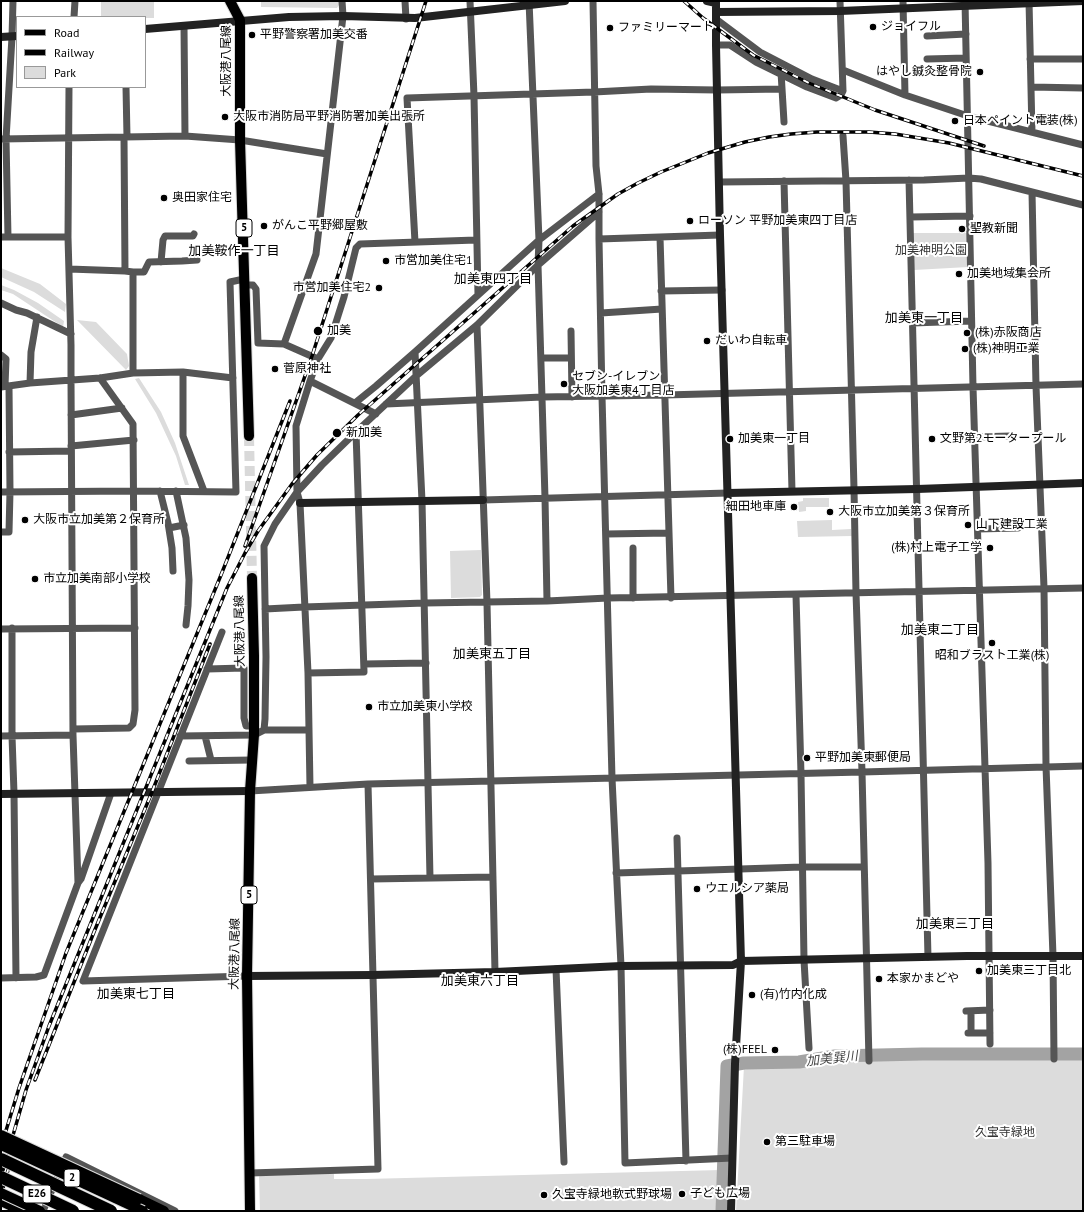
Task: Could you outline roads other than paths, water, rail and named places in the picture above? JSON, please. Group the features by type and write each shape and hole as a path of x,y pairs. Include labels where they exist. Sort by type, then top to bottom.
{"highway":[{"name":"E26","path":"1,1159 111,1211"},
{"name":"E26","path":"1,1177 73,1211"}],"main road":[{"name":"大阪港八尾線","path":"230,1 240,20 240,140 249,436"},
{"name":"大阪港八尾線","path":"250,1211 247,976 250,791 254,731 252,578"},
{"name":"2","path":"1,1136 164,1211"},
{"name":"2","path":"1,1145 143,1211"},
{"path":"1,1193 40,1211"},
{"path":"1,1201 22,1211"}],"street":[{"path":"13,1 15,37 3,139 5,237 68,237"},
{"path":"74,16 75,1"},
{"path":"284,344 316,254 342,16 342,1"},
{"path":"405,1 406,18"},
{"path":"470,1 474,96 478,295"},
{"path":"146,29 289,17 342,16 406,18 471,12 529,3 565,1"},
{"path":"592,1 596,166 599,194 602,396 606,496 612,778 621,966 625,1162 686,1161 732,1158"},
{"path":"707,1 716,2 720,234 741,961 735,1064 731,1211"},
{"path":"716,45 730,45 756,62 807,87 836,98 841,95 843,91 840,1"},
{"path":"716,16 840,11 903,5 1083,1"},
{"path":"529,3 539,240 538,265 546,498 546,601"},
{"path":"1029,3 1032,132"},
{"path":"965,4 974,437 980,590 990,956 990,1044"},
{"path":"903,5 906,95"},
{"path":"716,16 760,52 812,79 843,91"},
{"path":"184,26 185,136"},
{"path":"927,36 966,34"},
{"path":"1,37 15,37"},
{"path":"927,58 966,58"},
{"path":"1030,59 1083,60"},
{"path":"781,63 784,122"},
{"path":"843,70 906,95 968,116 1083,145"},
{"path":"1031,87 1083,88"},
{"path":"69,88 68,237 71,334 70,380 73,732 78,883"},
{"path":"125,271 126,88"},
{"path":"415,242 407,98 594,92 651,88 717,90 782,88"},
{"path":"3,139 185,136 240,140 327,154"},
{"path":"843,136 846,181 869,1060"},
{"path":"719,182 969,178 981,179 1083,205"},
{"path":"908,180 928,957"},
{"path":"784,181 792,491"},
{"path":"1032,192 1036,386 1044,588 1046,766 1053,956 1054,1059"},
{"path":"354,403 415,352 539,240 599,194"},
{"path":"264,730 266,665 264,546 275,524 297,492 356,432 416,376 477,325 538,265 599,212"},
{"path":"910,217 970,216"},
{"path":"160,262 163,240 165,236 193,236 194,234"},
{"path":"599,239 720,234"},
{"path":"660,237 671,598"},
{"path":"310,787 308,673 300,503 297,492 296,426 318,359 331,338 344,297 356,248 360,244 476,240"},
{"path":"69,269 144,272 149,262 197,260"},
{"path":"133,272 133,373"},
{"path":"1,492 236,492 230,282 245,282 253,285 256,289 258,344 284,344 318,359"},
{"path":"661,291 722,290"},
{"path":"1,303 37,317 71,334"},
{"path":"601,313 662,309"},
{"path":"30,382 31,352 37,317"},
{"path":"912,323 972,321"},
{"path":"477,325 487,603 495,972"},
{"path":"571,331 572,397"},
{"path":"972,350 1035,348"},
{"path":"415,352 425,603 430,878"},
{"path":"1,354 6,359 5,386 10,492 10,532 1,532"},
{"path":"541,358 571,358"},
{"path":"5,386 30,382 100,378 133,373 183,372 233,378"},
{"path":"183,372 183,436 204,491"},
{"path":"1,736 129,728 133,724 135,710 134,424 100,378"},
{"path":"310,382 376,414"},
{"path":"386,404 542,397 725,394 1083,384"},
{"path":"71,415 122,408"},
{"path":"308,673 364,672 356,432"},
{"path":"974,437 1011,436"},
{"path":"9,452 71,448 134,440"},
{"path":"300,503 483,500 854,489 917,489 1083,483"},
{"path":"160,491 169,528 173,571"},
{"path":"176,491 186,538 189,580 186,625"},
{"path":"169,528 184,526"},
{"path":"978,529 1018,528"},
{"path":"606,534 669,533"},
{"path":"633,548 633,598"},
{"path":"265,609 608,598 671,598 693,596 1083,588"},
{"path":"796,594 804,960 809,1048"},
{"path":"12,628 12,736 16,978"},
{"path":"1,629 135,628"},
{"path":"222,632 83,980 495,972 621,966 732,965 741,961 990,956 1083,956"},
{"path":"364,664 426,663"},
{"path":"207,670 244,668 244,718 246,726 254,731"},
{"path":"180,736 205,736 264,730 308,730"},
{"path":"205,736 211,760"},
{"path":"189,760 252,760"},
{"path":"1,794 250,791 368,784 1083,766"},
{"path":"250,1173 378,1169 368,784"},
{"path":"1,978 36,977 44,975 78,883 81,879 111,793"},
{"path":"677,838 686,1161"},
{"path":"616,873 802,867 864,867"},
{"path":"371,879 493,877"},
{"path":"556,969 564,1162"},
{"path":"990,1010 969,1011 970,1033 990,1033"},
{"path":"43,1211 66,1157 175,1211"}],"waterway":[{"name":"加美巽川","path":"722,1211 727,1066 744,1063 799,1062 835,1056 922,1054 1083,1054"}],"tunnel":[{"path":"249,436 252,578"}],"railway":[{"path":"245,546 312,356 426,1"},
{"path":"684,1 703,18 753,55 809,83 875,110 984,146"},
{"path":"1,1177 26,1090 49,1026 227,588 258,531 292,484 317,455 358,415 573,226 618,194 638,183 708,153 745,142 791,134 817,132 869,132 895,134 949,143 1083,176"},
{"path":"1,1147 19,1088 66,953 221,575 290,401"},
{"path":"35,1080 152,792 210,644"},
{"path":"1,1196 8,1170"}],"place":[{"name":"ジョイフル","path":"873,27"},
{"name":"ファミリーマート","path":"610,28"},
{"name":"平野警察署加美交番","path":"252,35"},
{"name":"はやし鍼灸整骨院","path":"980,72"},
{"name":"大阪市消防局平野消防署加美出張所","path":"225,117"},
{"name":"日本ペイント電装(株)","path":"955,121"},
{"name":"奥田家住宅","path":"164,198"},
{"name":"ローソン 平野加美東四丁目店","path":"690,221"},
{"name":"がんこ平野郷屋敷","path":"264,226"},
{"name":"聖教新聞","path":"962,229"},
{"name":"市営加美住宅1","path":"386,261"},
{"name":"加美地域集会所","path":"959,274"},
{"name":"市営加美住宅2","path":"379,288"},
{"name":"加美","path":"318,331"},
{"name":"(株)赤阪商店","path":"967,333"},
{"name":"だいわ自転車","path":"707,341"},
{"name":"(株)神明工業","path":"965,349"},
{"name":"菅原神社","path":"275,369"},
{"name":"セブン-イレブン 大阪加美東4丁目店","path":"564,384"},
{"name":"新加美","path":"337,433"},
{"name":"加美東一丁目","path":"730,439"},
{"name":"文野第2モータープール","path":"932,439"},
{"name":"細田地車庫","path":"794,507"},
{"name":"大阪市立加美第３保育所","path":"830,512"},
{"name":"大阪市立加美第２保育所","path":"25,520"},
{"name":"山下建設工業","path":"968,525"},
{"name":"(株)村上電子工学","path":"990,548"},
{"name":"市立加美南部小学校","path":"35,579"},
{"name":"昭和ブラスト工業(株)","path":"992,643"},
{"name":"市立加美東小学校","path":"369,707"},
{"name":"平野加美東郵便局","path":"807,758"},
{"name":"ウエルシア薬局","path":"697,889"},
{"name":"加美東三丁目北","path":"979,971"},
{"name":"本家かまどや","path":"879,979"},
{"name":"(有)竹内化成","path":"752,995"},
{"name":"(株)FEEL","path":"775,1050"},
{"name":"第三駐車場","path":"767,1142"},
{"name":"子ども広場","path":"682,1194"},
{"name":"久宝寺緑地軟式野球場","path":"544,1195"}],"district":[{"name":"加美鞍作一丁目","path":"234,251"},
{"name":"加美東四丁目","path":"493,279"},
{"name":"加美東一丁目","path":"924,318"},
{"name":"加美東二丁目","path":"940,630"},
{"name":"加美東五丁目","path":"492,654"},
{"name":"加美東三丁目","path":"955,924"},
{"name":"加美東六丁目","path":"480,981"},
{"name":"加美東七丁目","path":"136,994"}],"park label":[{"name":"加美神明公園","path":"931,251"},
{"name":"久宝寺緑地","path":"1005,1133"}]}
